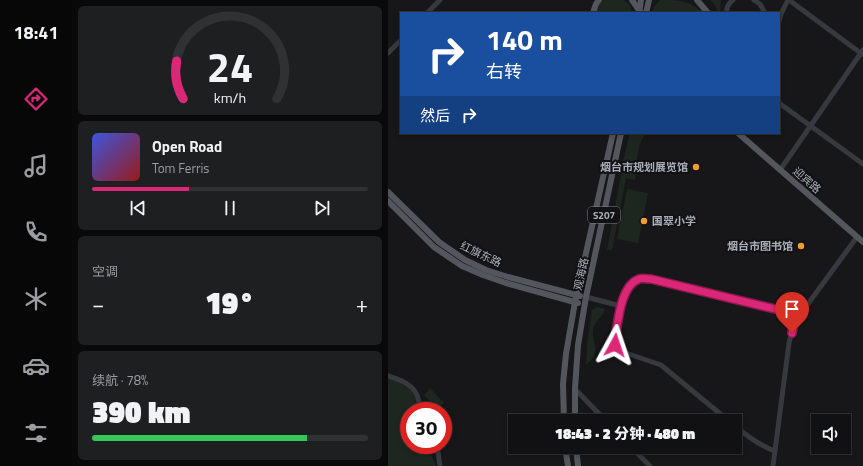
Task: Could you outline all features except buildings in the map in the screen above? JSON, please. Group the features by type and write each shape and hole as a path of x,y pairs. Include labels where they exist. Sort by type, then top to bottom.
{"main road":[{"path":"592,12 594,0"},
{"path":"592,12 599,0"},
{"path":"640,12 641,0"},
{"path":"697,0 707,12"},
{"path":"703,0 711,12"},
{"path":"632,1 639,12"},
{"path":"646,12 649,1"},
{"name":"观海路","path":"577,295 612,134"},
{"name":"迎宾路","path":"739,134 863,242"},
{"name":"观海路","path":"575,414 578,345 586,297 621,135"},
{"name":"红旗东路","path":"388,192 439,242 465,260 486,270 508,277 586,297"},
{"name":"红旗东路","path":"388,201 434,247 462,266 506,283 585,304"},
{"name":"S207","path":"575,302 577,295"},
{"name":"观海路","path":"564,414 563,384 566,354 575,302"},
{"path":"566,454 568,466"},
{"path":"577,454 578,466"}],"street":[{"path":"428,12 440,0"},
{"path":"727,12 729,3 732,0"},
{"path":"754,0 760,4 764,12"},
{"path":"780,14 789,0 862,53 780,170"},
{"path":"388,53 400,41"},
{"path":"780,104 863,164"},
{"path":"773,466 789,343 794,323 857,237"},
{"path":"720,414 661,365 620,351 615,345 621,306 624,296 632,284 639,279 651,279 800,315"},
{"path":"586,297 621,306"},
{"path":"388,376 407,384 414,389 420,402"},
{"path":"575,389 599,414"},
{"path":"742,431 766,448 775,451"},
{"path":"438,454 440,466"},
{"path":"639,454 650,466"}],"shaded area":[{"path":"604,0 623,0 631,7 631,12 596,12 600,4"},
{"path":"660,0 673,0 693,5 702,12 652,12 654,7"},
{"path":"710,0 721,0 720,12 718,12 715,5"},
{"path":"630,134 646,134 640,143 635,180 626,178 612,250 607,250 622,170"},
{"path":"627,189 648,193 638,243 617,239"},
{"path":"597,307 605,309 594,327 594,355 586,365 592,310"},
{"path":"388,377 410,389 416,402 400,402 400,454 428,454 432,457 436,466 388,466"},
{"path":"430,388 443,402 430,402 424,395"}],"place":[{"name":"烟台市规划展览馆","path":"696,167"},
{"name":"国翠小学","path":"644,221"},
{"name":"烟台市图书馆","path":"801,246"}],"route":[{"path":"615,345 624,296 632,284 639,279 651,279 800,315 794,323 792,333"}]}
